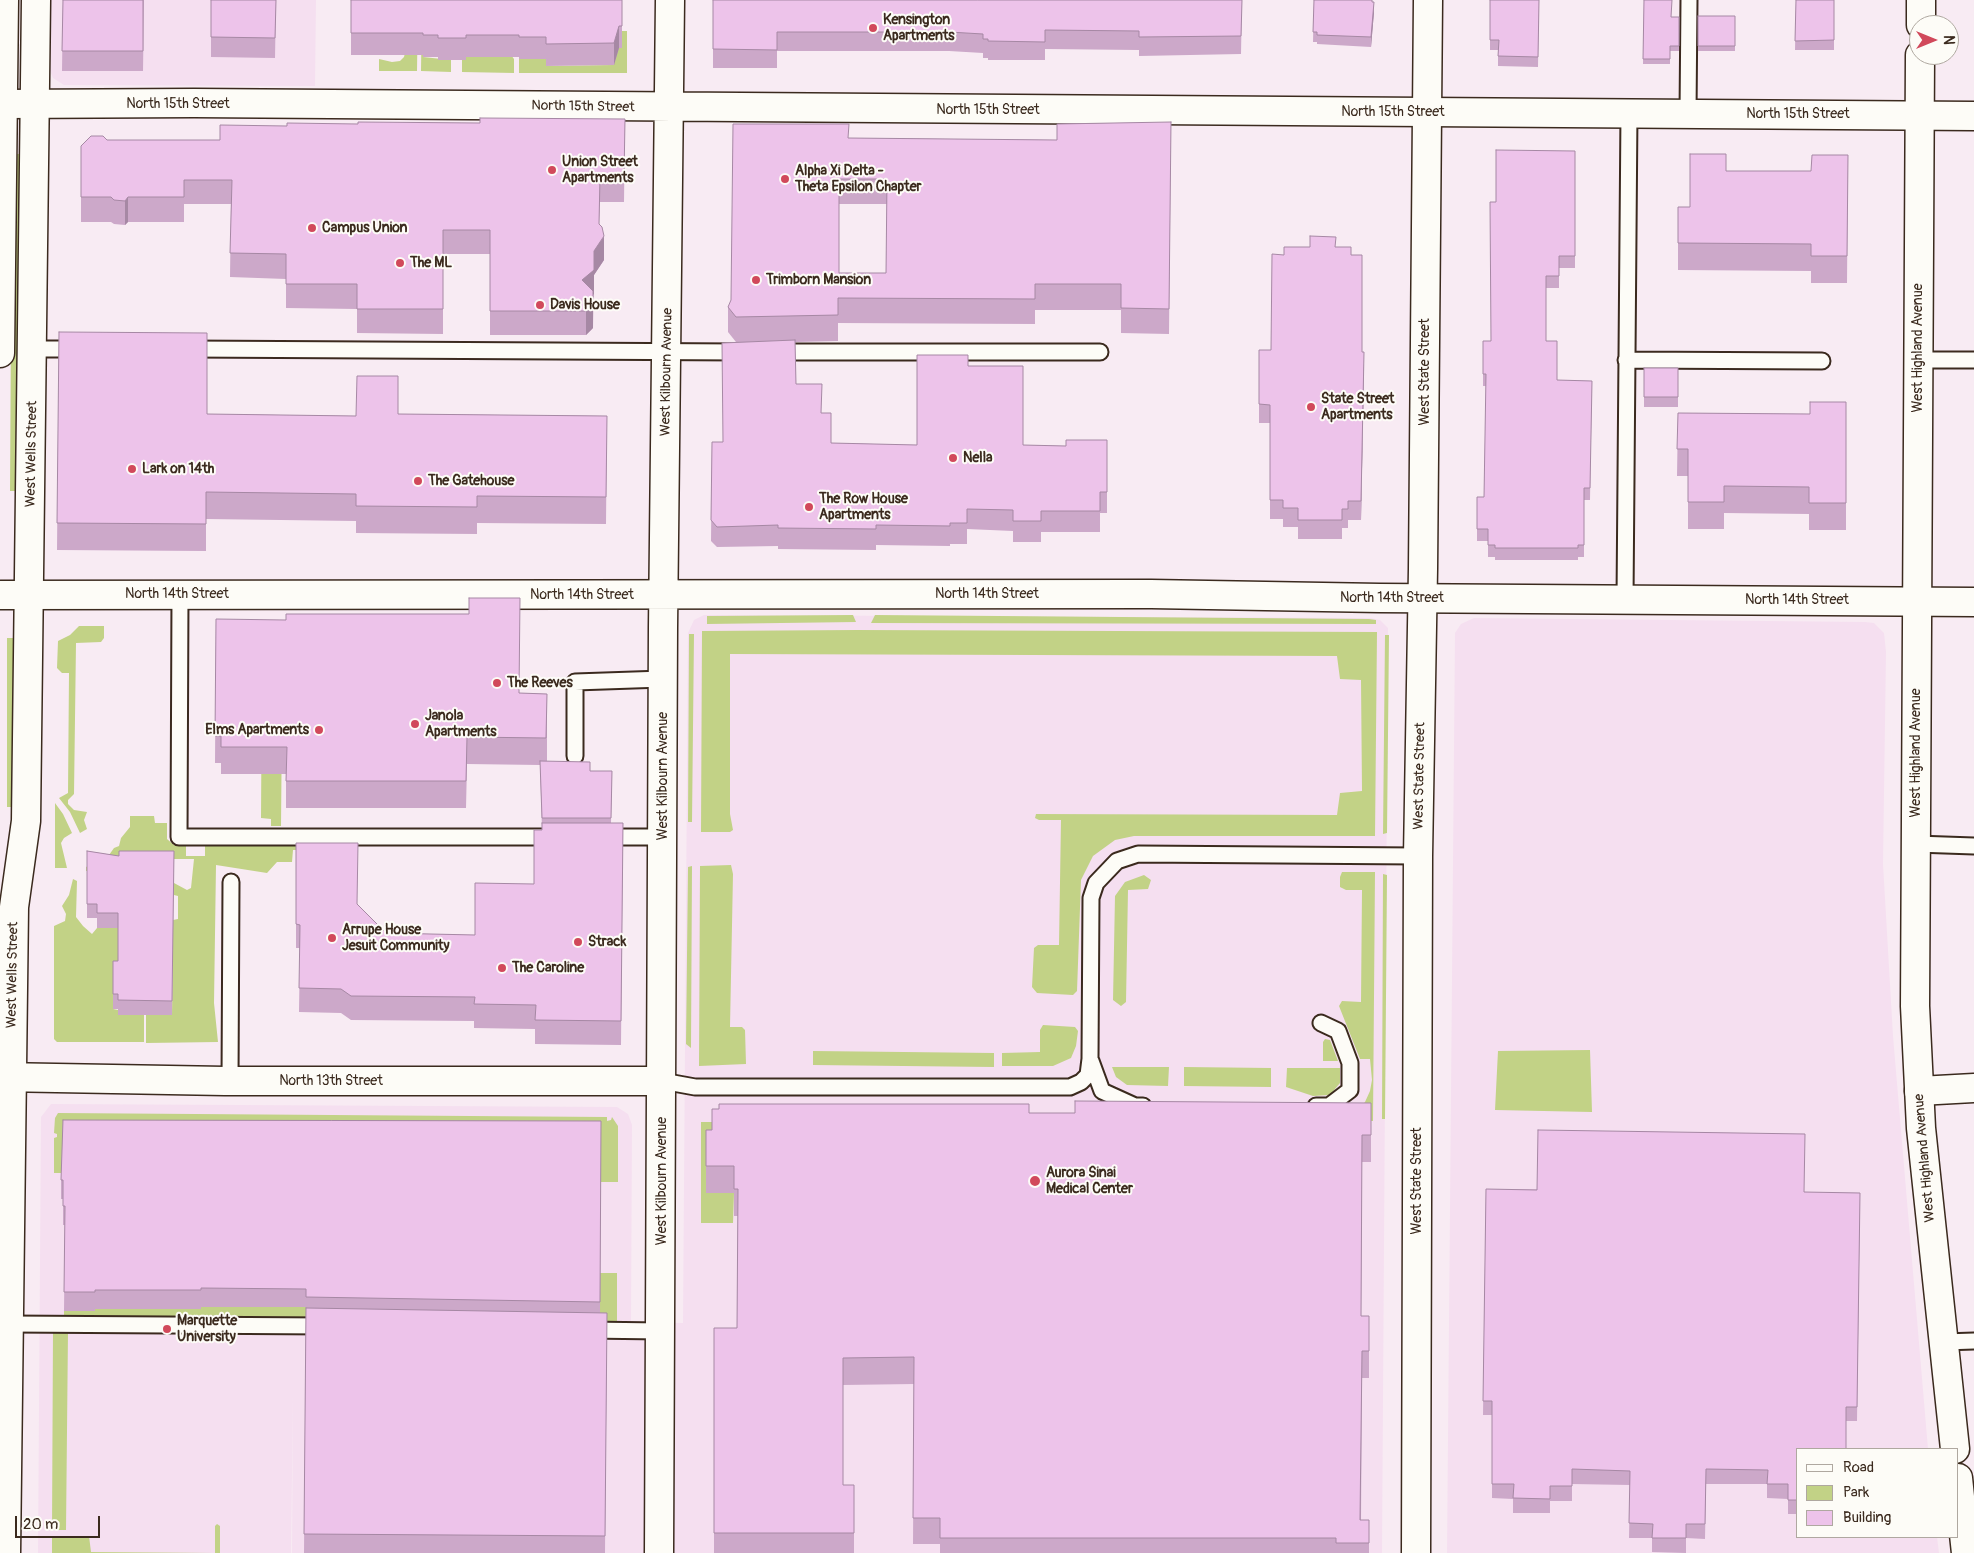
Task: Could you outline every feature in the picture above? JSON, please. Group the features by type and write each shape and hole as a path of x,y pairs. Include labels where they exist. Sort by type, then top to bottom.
{"street":[{"path":"0,353 4,0"},
{"name":"West Wells Street","path":"6,1553 9,1324 6,1077 14,907 26,821 36,0"},
{"name":"West Kilbourn Avenue","path":"659,1553 663,679 670,0"},
{"name":"West State Street","path":"1416,1553 1418,856 1423,598 1428,0"},
{"path":"1921,0 1921,15"},
{"name":"West Highland Avenue","path":"1920,65 1915,1006 1919,1092 1955,1448"},
{"name":"North 15th Street","path":"3,104 1629,112 1974,116"},
{"name":"North 14th Street","path":"0,595 1151,594 1974,602"},
{"name":"West Wells Street","path":"0,863 14,907"},
{"name":"North 13th Street","path":"6,1077 230,1081 662,1081"},
{"path":"1919,1092 1974,1088"},
{"path":"1959,1487 1966,1553"}],"lane":[{"path":"1688,114 1689,0"},
{"path":"1625,599 1629,112"},
{"path":"33,349 92,349"},
{"path":"171,349 667,353 858,350 1100,352"},
{"path":"1626,360 1822,361"},
{"path":"1918,360 1974,360"},
{"path":"180,594 179,836 565,837"},
{"path":"575,756 575,682 663,679"},
{"path":"585,837 663,837"},
{"path":"1916,844 1974,846"},
{"path":"662,1081 695,1087 1070,1087 1081,1082 1088,1075 1090,1059 1091,898 1096,883 1118,861 1138,854 1418,856"},
{"path":"230,1081 231,882"},
{"path":"1300,1106 1329,1106 1350,1090 1350,1063 1338,1031 1321,1023"},
{"path":"1090,1059 1102,1092 1135,1106 1154,1106"},
{"path":"9,1324 344,1326"},
{"path":"572,1329 661,1331"},
{"path":"1944,1342 1974,1341"}],"shaded area":[{"path":"49,0 316,0 315,86 64,85 53,78 49,68"},
{"name":"Aurora Sinai Medical Center","path":"704,615 1370,618 1380,620 1388,628 1382,1553 292,1553 293,1395 291,1553 38,1553 41,1117 51,1104 617,1107 628,1114 632,1125 631,1322 683,1323 688,633 694,620"},
{"path":"1474,618 1865,622 1874,623 1884,633 1886,652 1883,864 1893,1036 1928,1448 1796,1448 1796,1538 1937,1538 1939,1553 1447,1553 1455,633 1461,624"}],"green space":[{"path":"418,0 417,71 379,71 379,59 392,62 400,61 404,57"},
{"path":"422,0 431,0 423,57 451,60 451,72 421,71"},
{"path":"546,23 547,66 612,65 615,48 622,48 622,31 627,31 627,73 519,73 519,59 535,59"},
{"path":"508,51 514,59 514,73 462,72 462,60 466,60 466,57"},
{"path":"12,154 22,154 19,491 10,491"},
{"path":"853,615 856,622 707,624 707,616"},
{"path":"875,615 1369,619 1376,620 1376,624 871,623"},
{"path":"79,626 104,626 104,638 101,642 76,643 74,794 68,800 68,804 74,810 87,812 84,820 87,829 80,833 70,812 59,798 68,793 69,673 62,673 57,668 58,641 70,635"},
{"path":"702,631 1377,632 1375,836 1134,836 1115,840 1093,856 1081,880 1077,991 1073,995 1037,993 1032,987 1034,948 1038,945 1059,945 1061,820 1039,820 1035,818 1036,814 1337,815 1340,793 1362,791 1361,680 1340,679 1337,656 730,654 730,814 733,830 730,832 701,832"},
{"path":"689,634 694,634 692,822 688,822"},
{"path":"1385,635 1389,635 1387,833 1383,834"},
{"path":"7,638 17,638 17,807 7,807"},
{"path":"262,658 282,719 281,826 271,826 271,819 261,818"},
{"path":"55,803 63,814 72,833 64,838 61,843 67,868 55,868"},
{"path":"130,816 154,816 155,823 167,823 167,839 174,845 186,845 186,856 205,856 205,846 336,846 333,850 293,850 292,862 277,862 267,873 216,865 214,1003 218,1042 146,1043 146,1015 172,1015 173,920 178,919 178,896 174,895 174,883 187,890 191,888 194,859 167,859 119,871 86,871 86,867 109,855 114,848 119,846 121,838 130,827"},
{"path":"731,865 733,874 730,1027 742,1027 745,1030 746,1064 699,1066 700,866"},
{"path":"692,866 691,1048 686,1044 688,867"},
{"path":"1342,872 1375,872 1373,1121 1348,1120 1365,1102 1372,1080 1370,1059 1360,1059 1339,1006 1342,1001 1361,1002 1362,890 1346,890 1340,887"},
{"path":"1383,874 1387,875 1385,1119 1382,1119"},
{"path":"1144,875 1151,880 1148,889 1128,890 1126,1002 1121,1006 1113,1000 1115,896 1125,882"},
{"path":"73,879 77,881 76,917 83,926 92,934 97,928 118,928 118,976 113,976 113,1009 144,1015 144,1042 57,1042 54,1039 54,926 65,921 66,914 62,906 69,895"},
{"path":"1043,1025 1075,1027 1078,1031 1076,1046 1071,1058 1053,1066 1002,1066 1002,1053 1040,1052 1040,1030"},
{"path":"1325,1039 1330,1040 1338,1061 1323,1061 1323,1042"},
{"path":"1590,1050 1592,1112 1495,1110 1498,1051"},
{"path":"813,1051 994,1053 994,1067 813,1065"},
{"path":"1112,1067 1169,1067 1168,1086 1127,1085 1116,1077"},
{"path":"1184,1067 1271,1068 1271,1087 1184,1086"},
{"path":"1287,1068 1340,1068 1340,1083 1330,1095 1313,1096 1286,1087"},
{"path":"58,1113 607,1117 607,1121 611,1120 612,1117 618,1126 618,1182 601,1182 601,1140 63,1167 61,1173 54,1173 54,1138 57,1137 57,1134 54,1133 55,1118"},
{"path":"701,1122 769,1122 707,1192 734,1193 733,1223 701,1223"},
{"path":"617,1273 617,1322 64,1316 64,1311 95,1311 95,1309 200,1309 201,1307"},
{"path":"53,1331 68,1331 66,1530 52,1530"},
{"path":"217,1524 220,1526 220,1553 215,1553 215,1526"},
{"path":"89,1536 91,1552 215,1553 52,1553 52,1537"}],"building":[{"path":"63,0 143,0 143,51 62,51"},
{"path":"211,0 276,0 275,38 211,37"},
{"path":"351,0 622,0 622,26 619,26 614,43 546,44 546,37 519,37 519,35 466,35 466,38 438,38 438,35 423,35 423,33 351,33"},
{"path":"713,0 1242,0 1241,36 1139,37 1139,31 1045,30 1045,42 988,41 988,39 983,39 983,34 949,32 777,32 777,50 713,49"},
{"path":"1314,0 1372,0 1374,2 1371,37 1317,35 1317,32 1313,32"},
{"path":"1490,0 1539,0 1538,57 1498,56 1499,40 1490,40"},
{"path":"1644,0 1672,0 1671,17 1679,17 1679,46 1670,46 1670,59 1643,59"},
{"path":"1796,0 1834,0 1834,40 1795,41"},
{"path":"1698,16 1735,16 1735,46 1698,46"},
{"path":"480,118 625,119 624,178 600,177 599,224 602,227 604,236 594,251 594,270 582,280 593,291 593,304 586,311 490,311 490,230 443,230 443,309 357,309 357,284 286,284 286,254 230,253 232,180 184,180 184,197 128,197 125,201 114,200 111,197 81,197 81,146 91,136 103,136 107,140 220,140 220,125 287,126 287,123 358,124 358,122 480,123"},
{"path":"1171,122 1169,309 1121,308 1121,284 1035,284 1035,299 838,298 838,315 736,317 728,307 731,300 733,124 849,124 848,138 1057,140 1057,124","holes":["839,179 887,179 886,273 839,273"]},
{"path":"1496,150 1575,151 1575,256 1559,256 1559,276 1546,276 1546,341 1557,341 1557,380 1592,381 1590,488 1584,488 1584,545 1578,545 1578,548 1495,548 1495,545 1488,545 1488,529 1477,529 1477,497 1484,497 1486,374 1483,374 1483,341 1491,341 1490,202 1496,202"},
{"path":"1690,154 1726,154 1726,171 1811,171 1812,155 1848,155 1847,256 1811,256 1811,244 1678,243 1678,207 1690,207"},
{"name":"State Street Apartments","path":"1310,236 1336,237 1335,247 1351,247 1351,255 1362,255 1362,352 1364,352 1361,501 1348,501 1348,509 1342,509 1342,520 1298,520 1298,508 1283,508 1283,500 1270,500 1270,405 1259,404 1259,350 1271,350 1272,254 1284,255 1284,247 1310,247"},
{"path":"59,332 207,333 207,414 356,416 357,376 398,376 398,414 607,416 606,497 477,496 477,507 356,506 356,494 206,492 206,524 57,523"},
{"path":"795,340 796,384 822,384 821,413 831,413 831,443 917,445 917,355 968,355 968,366 1023,366 1023,445 1066,446 1066,440 1107,440 1107,492 1100,492 1100,511 1041,511 1041,521 1013,521 1013,510 967,509 967,523 950,523 950,526 876,525 876,529 778,528 778,525 717,527 711,520 712,442 723,442 722,343"},
{"path":"1644,368 1678,368 1678,397 1644,397"},
{"path":"1810,402 1846,402 1846,503 1809,503 1809,487 1724,486 1724,502 1688,502 1688,449 1677,449 1678,413 1810,414"},
{"path":"469,598 520,598 519,693 547,694 546,738 467,737 466,781 286,781 287,747 221,747 221,736 215,736 216,619 286,620 286,614 469,614"},
{"path":"540,761 590,762 590,771 612,771 611,818 542,818"},
{"path":"542,823 623,823 621,1021 535,1020 536,1005 474,1004 475,997 351,996 341,989 299,988 300,925 296,924 296,843 358,843 357,904 386,933 475,935 475,883 534,884 534,830 542,830"},
{"path":"87,851 119,856 119,851 174,851 172,1001 118,1000 118,994 113,994 113,961 118,961 118,913 97,913 97,904 87,904"},
{"path":"1075,1101 1371,1103 1371,1135 1362,1135 1361,1316 1369,1316 1369,1351 1362,1351 1360,1520 1369,1520 1369,1543 1336,1543 1336,1538 940,1538 940,1518 913,1518 914,1357 843,1358 843,1485 854,1485 854,1533 714,1533 714,1328 737,1328 738,1189 734,1189 734,1166 706,1166 706,1130 712,1130 712,1109 719,1109 719,1104 1029,1104 1029,1113 1075,1113"},
{"path":"63,1120 601,1121 600,1302 306,1297 306,1289 201,1288 201,1290 95,1290 95,1292 64,1292 65,1206 63,1206 63,1180 61,1180"},
{"path":"1538,1130 1805,1134 1804,1192 1860,1193 1857,1407 1846,1407 1846,1448 1796,1448 1796,1500 1788,1500 1788,1484 1767,1484 1768,1470 1706,1469 1705,1524 1686,1524 1686,1538 1652,1538 1653,1524 1629,1523 1630,1471 1572,1469 1572,1486 1550,1486 1550,1499 1513,1498 1514,1484 1492,1484 1492,1401 1483,1401 1486,1189 1537,1190"},
{"path":"306,1308 607,1313 605,1536 304,1534"}],"place":[{"name":"Kensington Apartments","path":"873,28"},
{"name":"Union Street Apartments","path":"552,170"},
{"name":"Alpha Xi Delta - Theta Epsilon Chapter","path":"785,179"},
{"name":"Campus Union","path":"312,228"},
{"name":"The ML","path":"400,263"},
{"name":"Trimborn Mansion","path":"756,280"},
{"name":"Davis House","path":"540,305"},
{"name":"State Street Apartments","path":"1311,407"},
{"name":"Nella","path":"953,458"},
{"name":"Lark on 14th","path":"132,469"},
{"name":"The Gatehouse","path":"418,481"},
{"name":"The Row House Apartments","path":"809,507"},
{"name":"The Reeves","path":"497,683"},
{"name":"Janola Apartments","path":"415,724"},
{"name":"Elms Apartments","path":"319,730"},
{"name":"Arrupe House Jesuit Community","path":"332,938"},
{"name":"Strack","path":"578,942"},
{"name":"The Caroline","path":"502,968"},
{"name":"Aurora Sinai Medical Center","path":"1035,1181"},
{"name":"Marquette University","path":"167,1329"}]}
